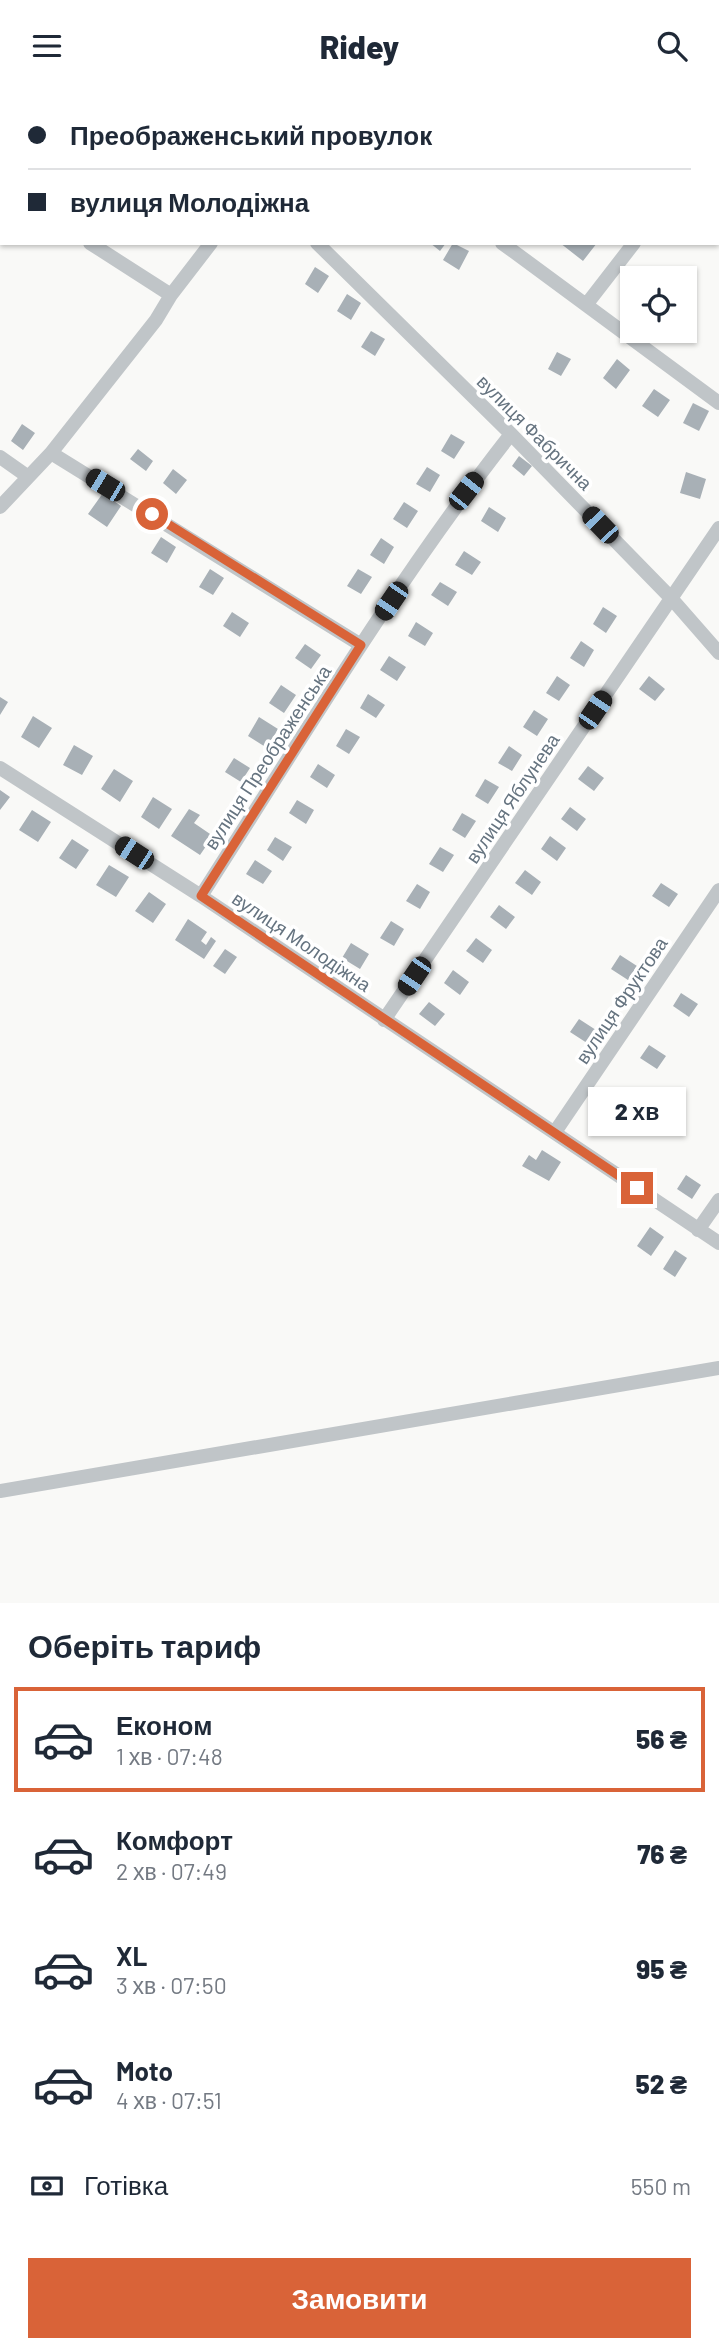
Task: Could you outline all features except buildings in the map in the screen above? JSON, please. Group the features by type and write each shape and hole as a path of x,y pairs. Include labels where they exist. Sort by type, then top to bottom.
{"street":[{"path":"93,245 171,295"},
{"path":"0,507 51,453 156,320 171,295 209,245"},
{"name":"вулиця Фабрична","path":"319,245 512,434 671,598 719,653"},
{"path":"505,245 719,403"},
{"path":"586,305 632,245"},
{"name":"вулиця Преображенська","path":"201,896 361,645 466,491 512,434"},
{"path":"51,453 361,645"},
{"path":"0,457 27,476"},
{"name":"вулиця Яблунева","path":"384,1020 719,528"},
{"name":"вулиця Молодіжна","path":"0,768 201,896 719,1243"},
{"name":"вулиця Фруктова","path":"555,1132 719,890"},
{"path":"698,1230 719,1200"},
{"path":"0,1491 719,1368"}],"route":[{"path":"152,514 361,645 201,896 637,1188"}]}
